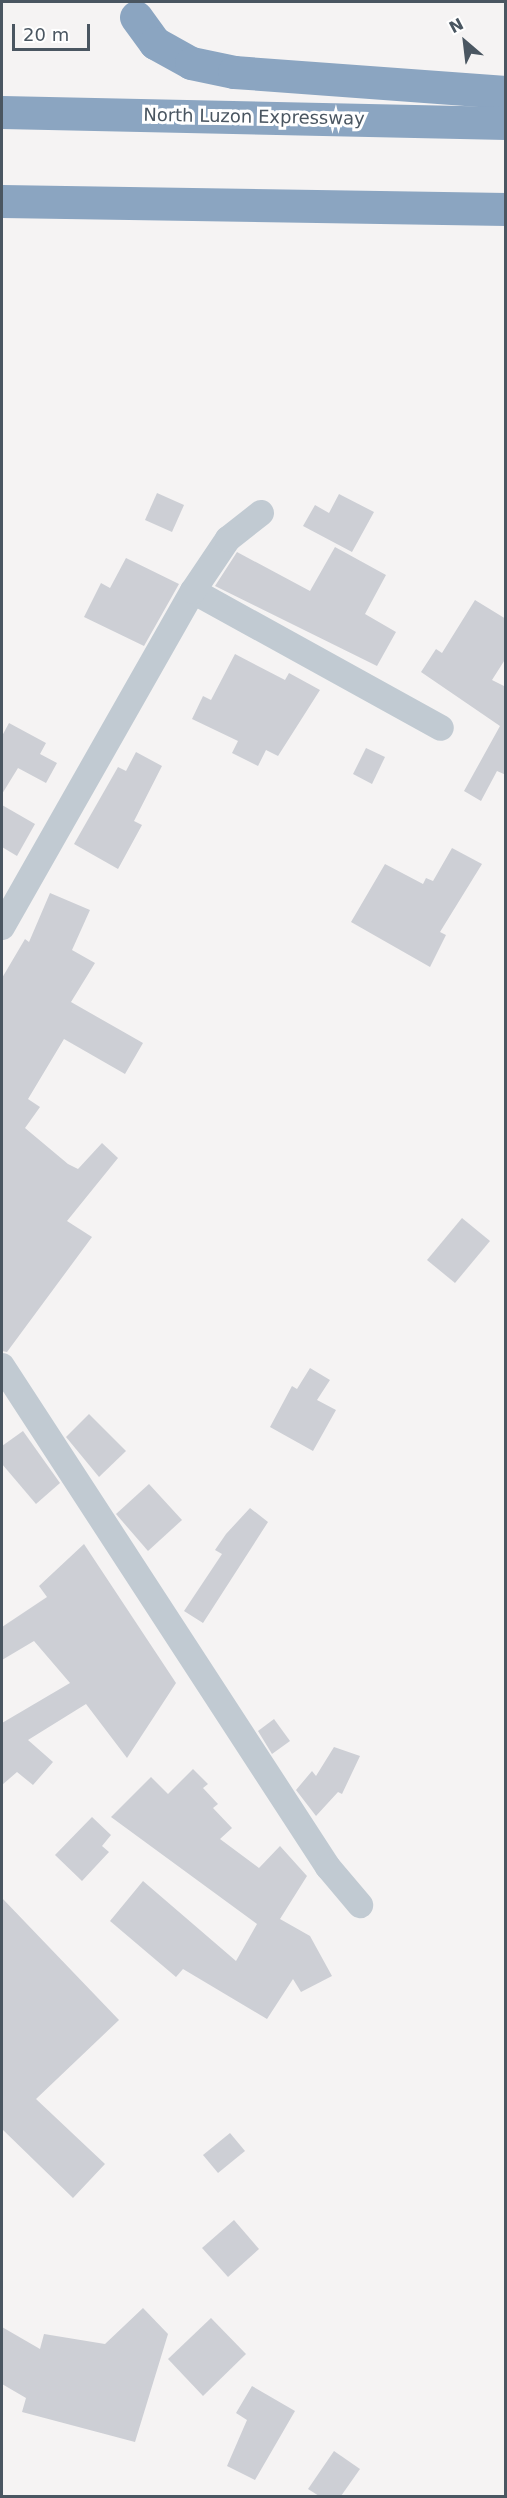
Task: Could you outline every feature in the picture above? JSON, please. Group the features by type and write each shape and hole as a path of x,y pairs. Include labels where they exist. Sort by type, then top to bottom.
{"highway":[{"path":"136,17 155,43 191,63 234,72 506,92"},
{"name":"North Luzon Expressway","path":"2,112 506,123"},
{"path":"2,201 506,209"}],"street":[{"path":"2,927 193,591 228,538 261,513"},
{"path":"193,591 441,728"},
{"path":"2,1366 328,1867 360,1905"}],"building":[{"path":"157,493 184,505 172,532 145,520"},
{"path":"339,494 374,512 352,552 303,526 315,505 329,513"},
{"path":"335,547 386,575 365,614 396,632 377,666 215,586 237,552 310,591"},
{"path":"126,558 179,584 144,646 84,617 101,583 110,588"},
{"path":"475,600 506,619 506,658 492,680 506,687 506,775 497,771 481,801 464,791 500,726 421,672 436,649 442,653"},
{"path":"235,654 285,680 289,673 320,690 278,756 266,750 258,766 232,753 238,741 192,719 203,696 211,700"},
{"path":"9,723 46,743 40,754 57,763 46,783 18,768 2,794 2,736"},
{"path":"366,748 385,757 372,784 353,774"},
{"path":"136,752 162,766 134,821 142,825 118,869 74,844 118,767 126,771"},
{"path":"2,805 35,824 17,856 2,847"},
{"path":"452,848 482,864 440,932 446,935 430,967 351,922 385,864 423,884 426,878 433,881"},
{"path":"50,893 90,910 72,950 95,963 71,1002 143,1043 125,1074 64,1039 28,1099 40,1107 25,1128 68,1164 78,1169 102,1143 118,1158 67,1221 92,1237 7,1352 2,1351 2,978 25,939 29,942"},
{"path":"462,1218 490,1241 455,1283 427,1260"},
{"path":"310,1368 330,1380 317,1400 336,1410 313,1451 270,1427 292,1386 297,1389"},
{"path":"89,1414 126,1451 99,1477 66,1437"},
{"path":"23,1431 60,1483 36,1504 2,1464 2,1446"},
{"path":"149,1484 182,1520 148,1551 116,1514"},
{"path":"250,1508 268,1522 203,1623 184,1611 222,1554 215,1550"},
{"path":"84,1544 176,1683 127,1758 86,1704 28,1740 53,1762 33,1785 17,1772 2,1785 2,1723 70,1683 34,1641 2,1660 2,1627 47,1597 39,1586"},
{"path":"274,1719 290,1741 272,1754 258,1731"},
{"path":"334,1747 360,1756 342,1794 338,1792 316,1816 296,1790 312,1771 316,1776"},
{"path":"193,1769 208,1784 203,1788 218,1804 213,1808 232,1828 220,1839 259,1868 280,1846 307,1876 280,1919 310,1936 332,1976 301,1992 293,1979 267,2019 183,1969 176,1977 110,1921 143,1881 236,1961 257,1924 111,1817 151,1777 168,1794"},
{"path":"92,1817 111,1835 102,1846 109,1852 82,1881 55,1855"},
{"path":"2,1898 119,2020 36,2099 105,2164 73,2198 2,2129"},
{"path":"230,2133 245,2151 218,2173 203,2155"},
{"path":"234,2220 259,2249 228,2277 202,2248"},
{"path":"143,2308 168,2334 135,2442 22,2412 26,2398 2,2384 2,2327 40,2349 44,2334 105,2344"},
{"path":"211,2318 246,2354 203,2396 168,2359"},
{"path":"252,2386 295,2411 255,2480 227,2466 247,2420 236,2413"},
{"path":"334,2451 360,2469 341,2496 319,2496 308,2489"}]}
